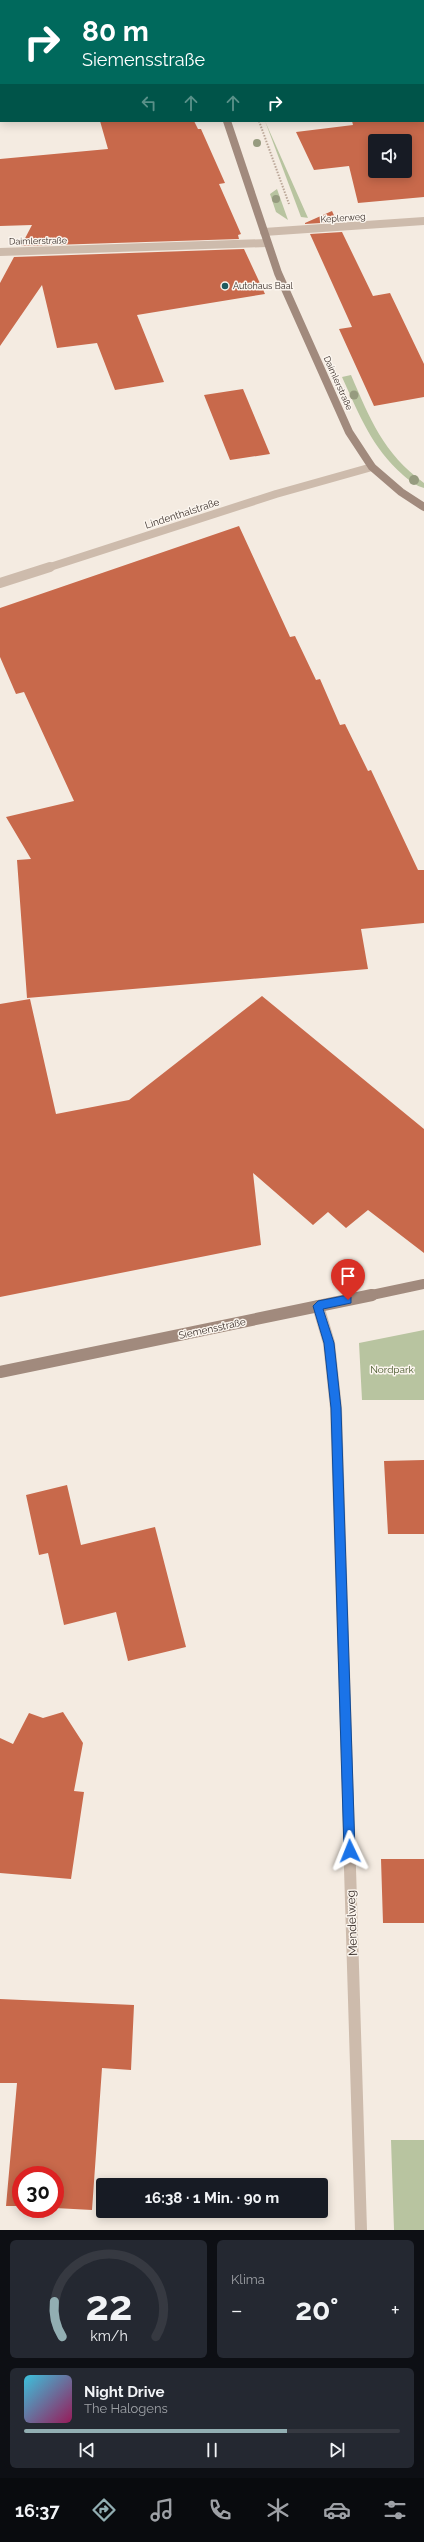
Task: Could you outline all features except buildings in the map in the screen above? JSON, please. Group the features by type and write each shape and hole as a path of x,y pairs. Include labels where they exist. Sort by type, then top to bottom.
{"street":[{"name":"Daimlerstraße","path":"227,122 278,273 349,432 372,467 401,492 424,506"},
{"name":"Keplerweg","path":"264,232 424,221"},
{"name":"Daimlerstraße","path":"0,252 267,242"},
{"name":"Lindenthalstraße","path":"0,583 276,494 372,467"},
{"name":"Siemensstraße","path":"0,1372 424,1284"},
{"name":"Mendelweg","path":"318,1306 329,1343 336,1408 362,2230"}],"path":[{"path":"259,122 299,230"}],"green space":[{"path":"265,122 308,218 301,217"},
{"path":"277,189 288,220 276,212 270,194"},
{"path":"351,375 379,434 398,460 424,483 424,488 416,485 392,465 367,430 342,377"},
{"name":"Nordpark","path":"424,1330 424,1400 362,1400 359,1343"},
{"path":"391,2140 424,2140 424,2230 394,2230"}],"place":[{"name":"Autohaus Baal","path":"225,286"}],"route":[{"path":"348,1300 318,1306 329,1343 336,1408 350,1851"}]}
